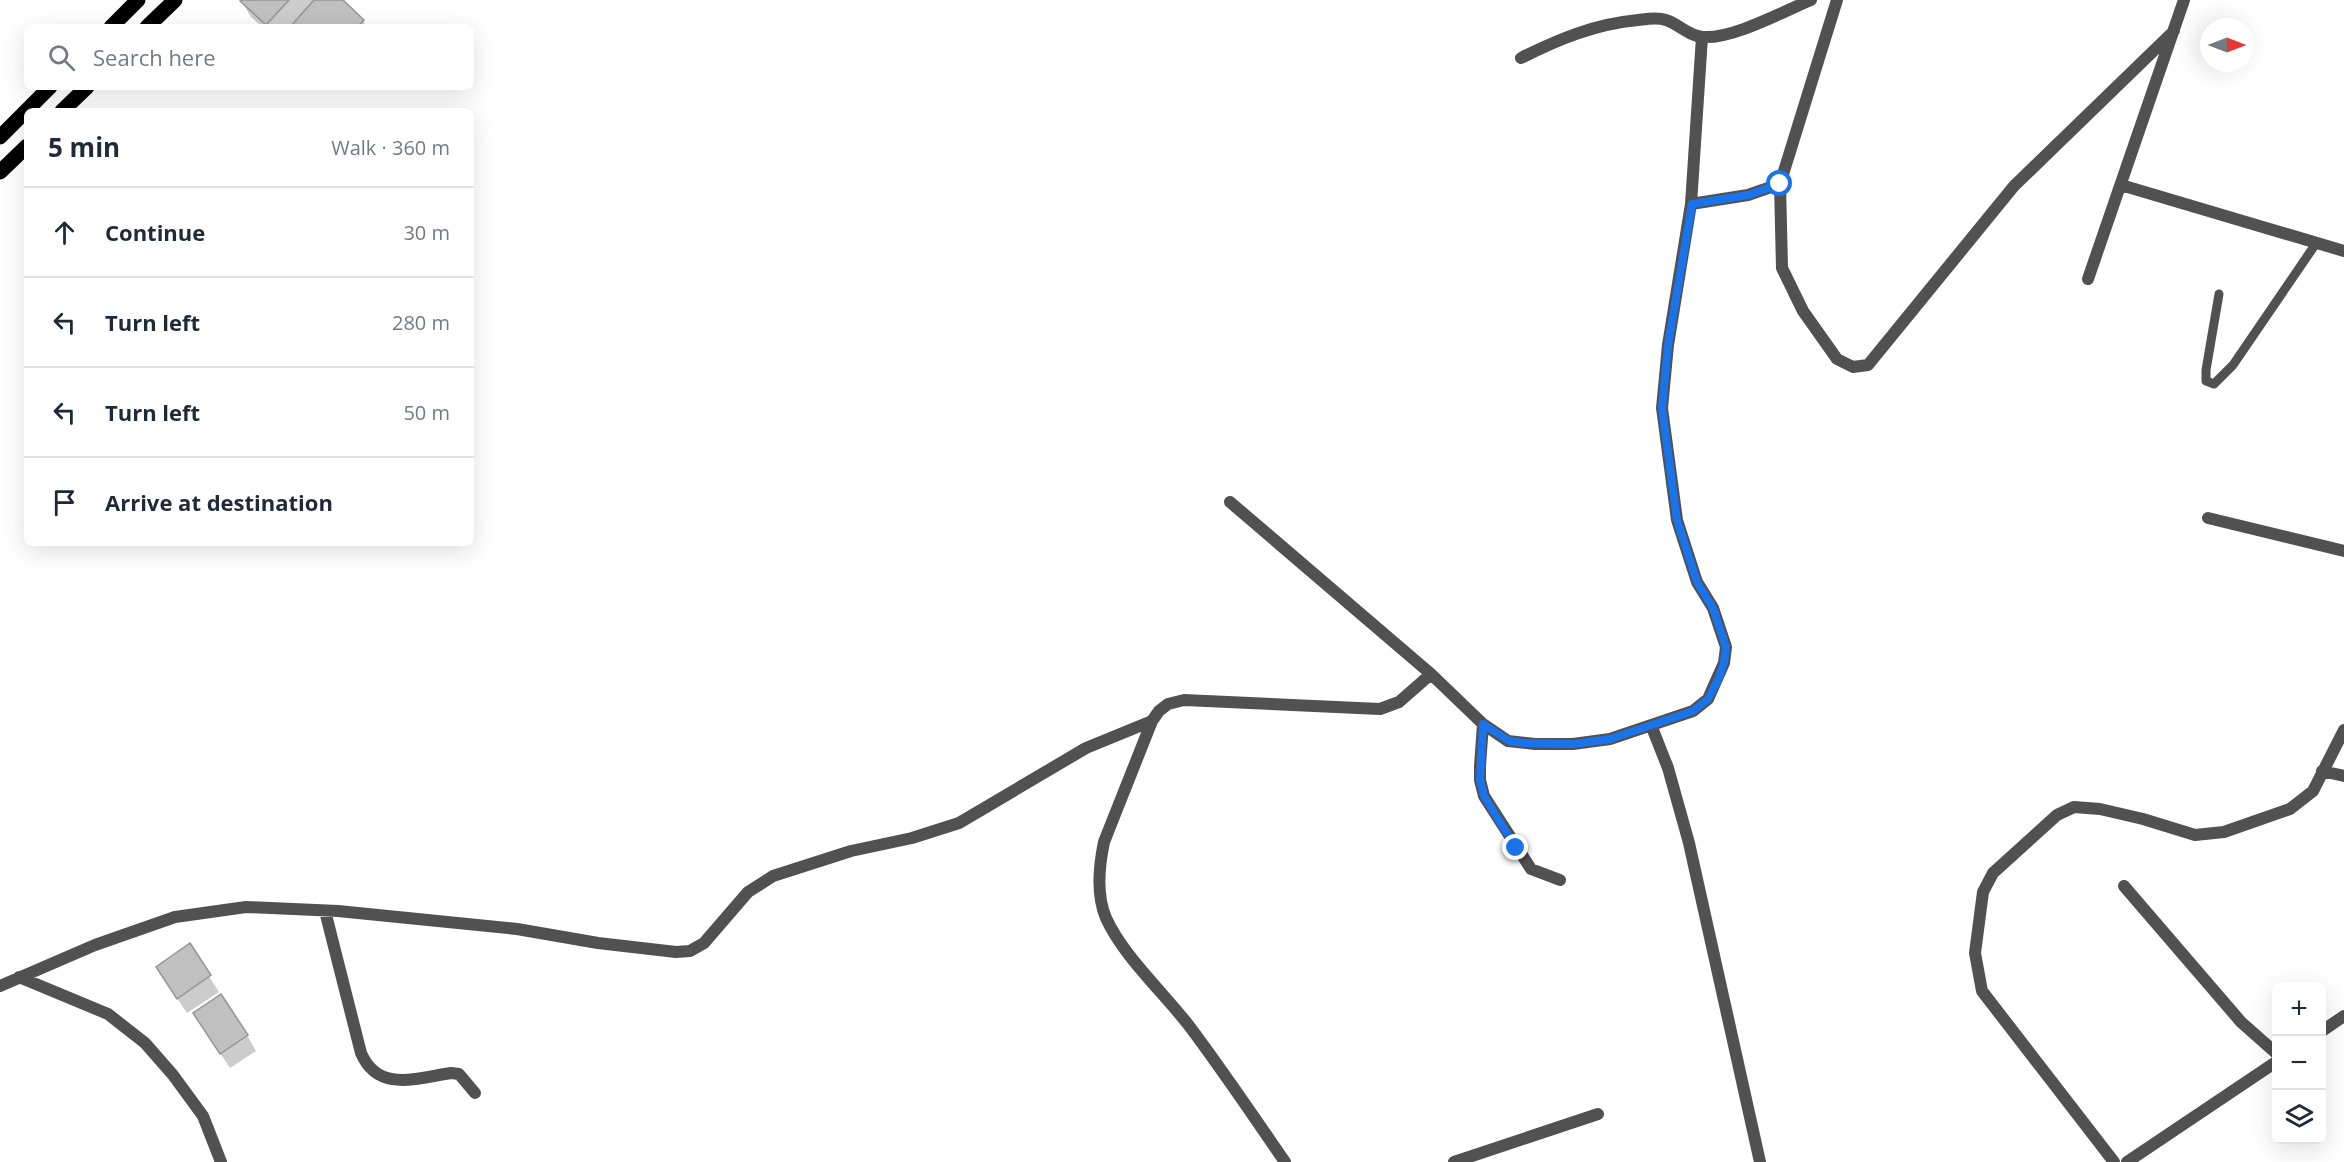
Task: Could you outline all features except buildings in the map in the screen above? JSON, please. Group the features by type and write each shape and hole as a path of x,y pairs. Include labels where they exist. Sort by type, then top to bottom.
{"main road":[{"path":"114,24 138,0"},
{"path":"150,24 175,0"},
{"path":"29,108 47,90"},
{"path":"65,108 84,90"},
{"path":"0,137 24,113"},
{"path":"0,172 24,149"}],"street":[{"path":"1521,58 1555,41 1613,23 1666,20 1692,35 1702,37 1726,35 1811,0"},
{"path":"1837,0 1780,184 1782,268 1803,311 1837,359 1853,368 1868,366 2014,186 2174,31"},
{"path":"2088,279 2184,0"},
{"path":"1230,502 1431,674 1483,724 1509,741 1573,744 1610,739 1693,711 1708,699 1724,663 1726,647 1713,608 1697,582 1677,520 1662,408 1668,345 1692,204 1702,37"},
{"path":"1692,204 1748,195 1780,184"},
{"path":"2121,185 2344,251"},
{"path":"2208,518 2344,552"},
{"path":"1285,1162 1190,1026 1124,947 1107,921 1100,897 1100,861 1104,842 1152,721 1168,704 1184,700 1387,708 1399,702 1431,674"},
{"path":"0,986 95,945 175,917 246,907 325,910 517,929 598,943 676,952 690,951 704,943 748,892 772,876 851,851 912,838 959,823 1086,748 1152,721"},
{"path":"1483,724 1480,780 1484,796 1531,868 1540,874 1560,880"},
{"path":"1651,725 1668,768 1689,843 1760,1162"},
{"path":"2114,1162 1982,991 1976,953 1983,892 1993,873 2057,815 2073,807 2100,809 2195,835 2224,832 2290,809 2313,791 2344,730"},
{"path":"2322,771 2344,776"},
{"path":"2124,886 2241,1022 2272,1049"},
{"path":"325,910 361,1053 372,1072 395,1079 459,1074 475,1093"},
{"path":"19,977 108,1014 145,1043 173,1075 202,1116 221,1162"},
{"path":"2326,1028 2344,1016"},
{"path":"2127,1162 2272,1065"},
{"path":"1454,1162 1598,1114"}],"lane":[{"path":"2219,294 2206,370 2206,381 2214,384 2233,365 2317,242"}],"route":[{"path":"1516,848 1484,796 1480,780 1483,724 1509,741 1525,743 1573,744 1610,739 1693,711 1708,699 1718,680 1724,663 1726,647 1713,608 1697,582 1685,547 1677,520 1669,471 1662,408 1668,345 1692,204 1762,192 1780,184"}]}
